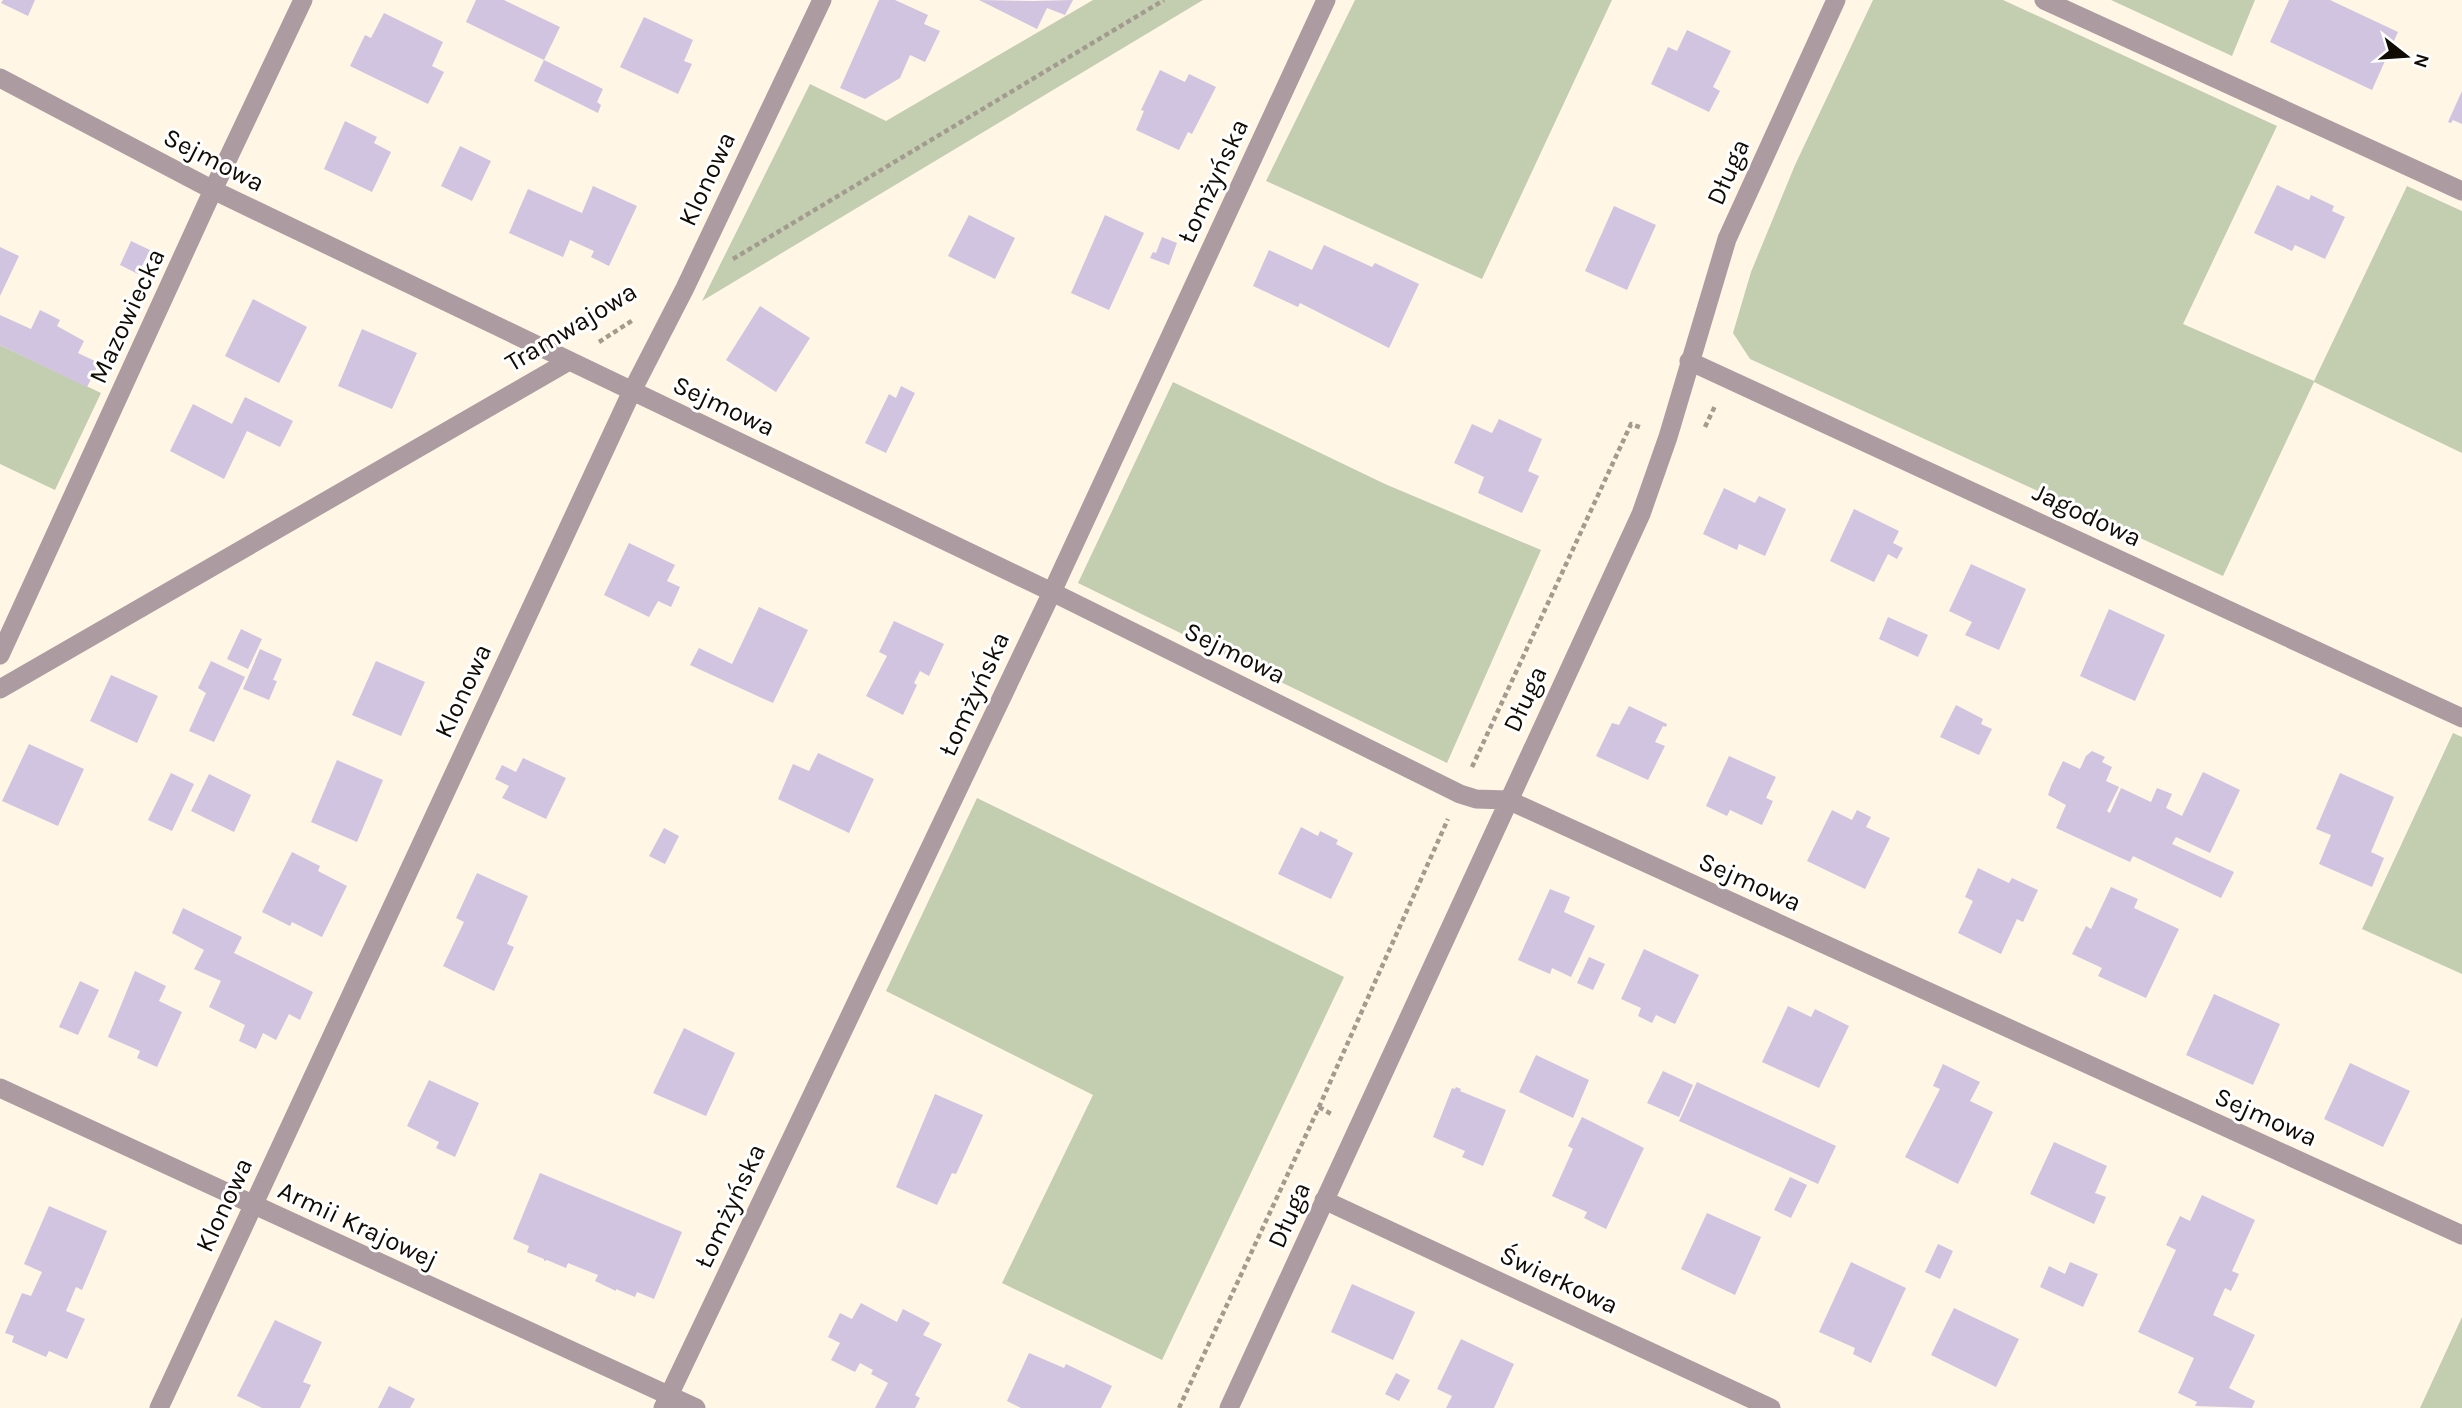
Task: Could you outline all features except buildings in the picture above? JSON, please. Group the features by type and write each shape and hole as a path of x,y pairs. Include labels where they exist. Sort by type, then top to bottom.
{"street":[{"name":"Mazowiecka","path":"0,654 303,0"},
{"name":"Klonowa","path":"159,1408 632,391 685,288 822,0"},
{"name":"Łomżyńska","path":"666,1402 1052,592 1326,0"},
{"name":"Długa","path":"1229,1408 1641,514 1668,437 1727,239 1836,0"},
{"path":"2044,0 2462,191"},
{"name":"Sejmowa","path":"0,78 213,190 1052,592 1460,794 1476,799 1508,800 2462,1235"},
{"name":"Tramwajowa","path":"0,689 569,361"},
{"name":"Jagodowa","path":"1689,361 2462,718"},
{"name":"Armii Krajowej","path":"0,1087 666,1402 696,1408"},
{"name":"Świerkowa","path":"1324,1200 1771,1408"}],"path":[{"path":"733,259 1164,0"},
{"name":"Tramwajowa","path":"569,361 638,317"},
{"path":"1179,1408 1631,424 1652,432"}],"green space":[{"path":"1093,0 1203,0 702,301 810,84 886,121"},
{"path":"1355,0 1612,0 1482,279 1266,181"},
{"path":"1873,0 2003,0 2277,126 2183,324 2314,381 2407,186 2462,211 2462,453 2314,382 2223,576 1750,359 1733,333 1751,272 1795,165"},
{"path":"2111,0 2255,0 2232,56"},
{"path":"0,345 101,393 55,490 0,464"},
{"path":"1173,382 1385,484 1541,550 1447,763 1078,583"},
{"path":"2453,733 2462,737 2462,974 2362,929"},
{"path":"977,798 1344,977 1162,1360 1002,1283 1093,1095 886,991"},
{"path":"2462,1317 2462,1408 2420,1408"}]}
